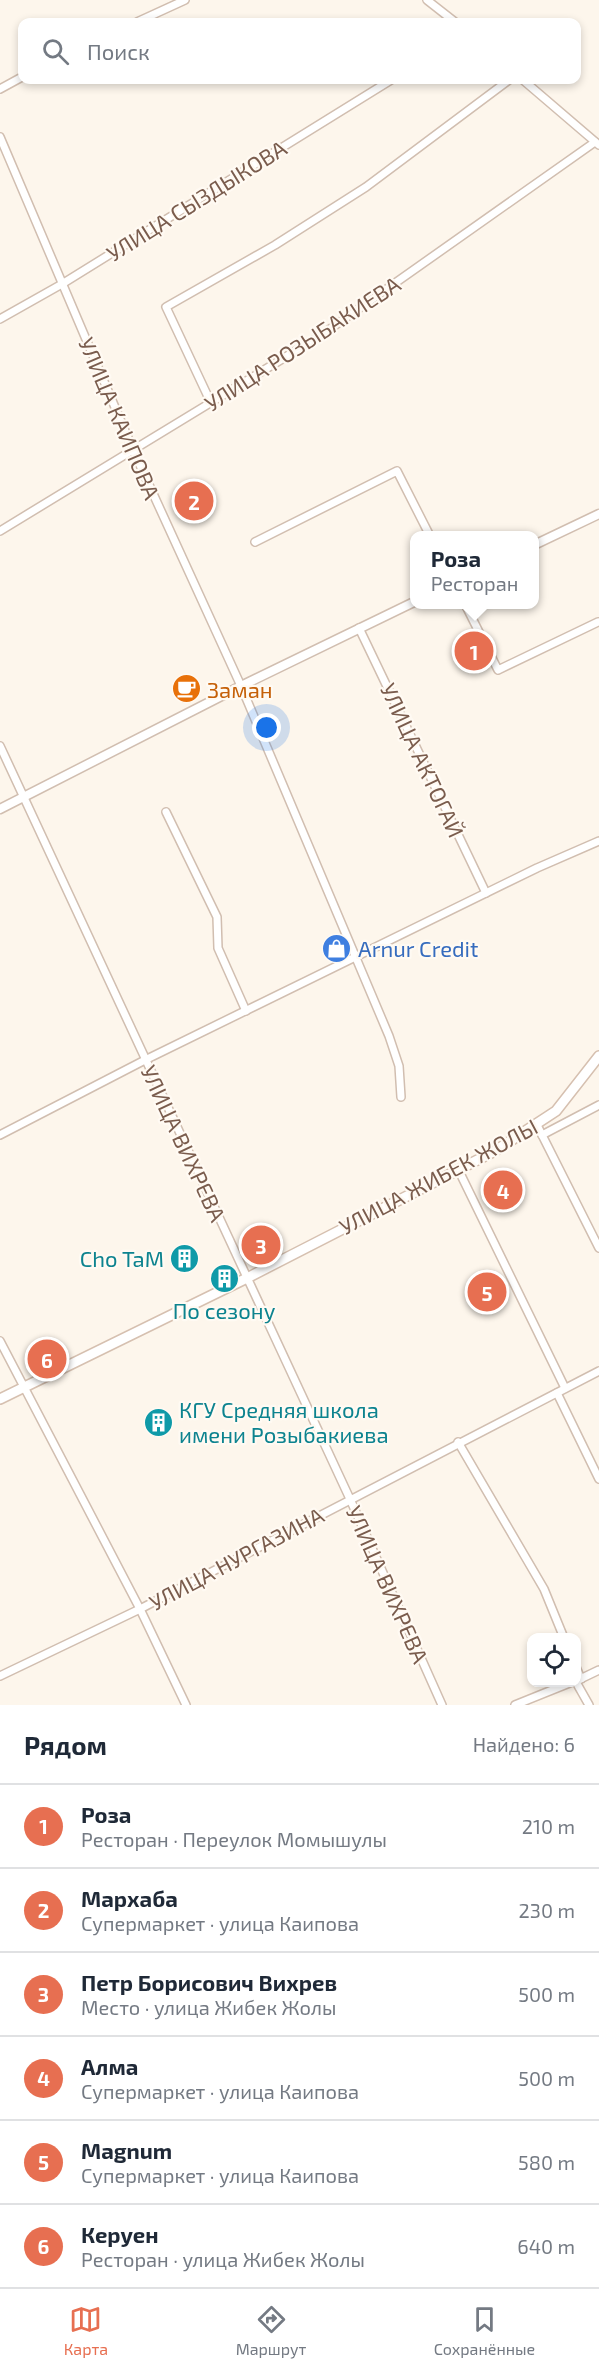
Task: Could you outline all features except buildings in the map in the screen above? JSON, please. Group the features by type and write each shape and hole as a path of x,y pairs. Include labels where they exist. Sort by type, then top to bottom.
{"main road":[{"name":"УЛИЦА ЖИБЕК ЖОЛЫ","path":"0,1399 247,1278 458,1169 537,1125 556,1111 599,1056"}],"street":[{"path":"146,18 185,0"},
{"path":"427,0 450,18"},
{"path":"0,89 18,79"},
{"name":"УЛИЦА СЫЗДЫКОВА","path":"0,319 62,284 385,84"},
{"path":"212,403 166,307 275,245 366,187 504,84"},
{"path":"528,84 597,143"},
{"name":"УЛИЦА КАИПОВА","path":"0,137 134,452 241,686 356,958 399,1066 401,1097"},
{"name":"УЛИЦА РОЗЫБАКИЕВА","path":"0,531 134,452 320,336 597,143"},
{"path":"255,542 397,471 427,531"},
{"path":"539,543 599,514"},
{"path":"0,809 241,686 410,604"},
{"path":"468,609 498,670 598,622"},
{"name":"УЛИЦА АКТОГАЙ","path":"360,628 486,893"},
{"name":"УЛИЦА ВИХРЕВА","path":"0,746 350,1498 442,1705"},
{"path":"166,812 217,917 218,948 246,1011"},
{"path":"0,1136 145,1060 486,893 599,841"},
{"path":"542,1135 599,1105"},
{"path":"537,1125 599,1248"},
{"path":"458,1169 565,1388"},
{"path":"0,1341 140,1609 186,1705"},
{"name":"УЛИЦА НУРГАЗИНА","path":"0,1676 140,1609 458,1442 599,1371"},
{"path":"557,1393 599,1479"},
{"path":"458,1442 544,1589 562,1633"},
{"path":"581,1679 599,1670"},
{"path":"515,1705 561,1687"},
{"path":"579,1687 589,1705"}],"place":[{"name":"Мархаба","path":"194,501"},
{"name":"Роза","path":"474,651"},
{"name":"Заман","path":"186,689"},
{"name":"Arnur Credit","path":"337,948"},
{"name":"Алма","path":"503,1190"},
{"name":"Петр Борисович Вихрев","path":"261,1245"},
{"name":"Cho TaM","path":"185,1258"},
{"name":"По сезону","path":"224,1278"},
{"name":"Magnum","path":"487,1292"},
{"name":"Керуен","path":"47,1359"},
{"name":"КГУ Средняя школа имени Розыбакиева","path":"158,1422"}]}
